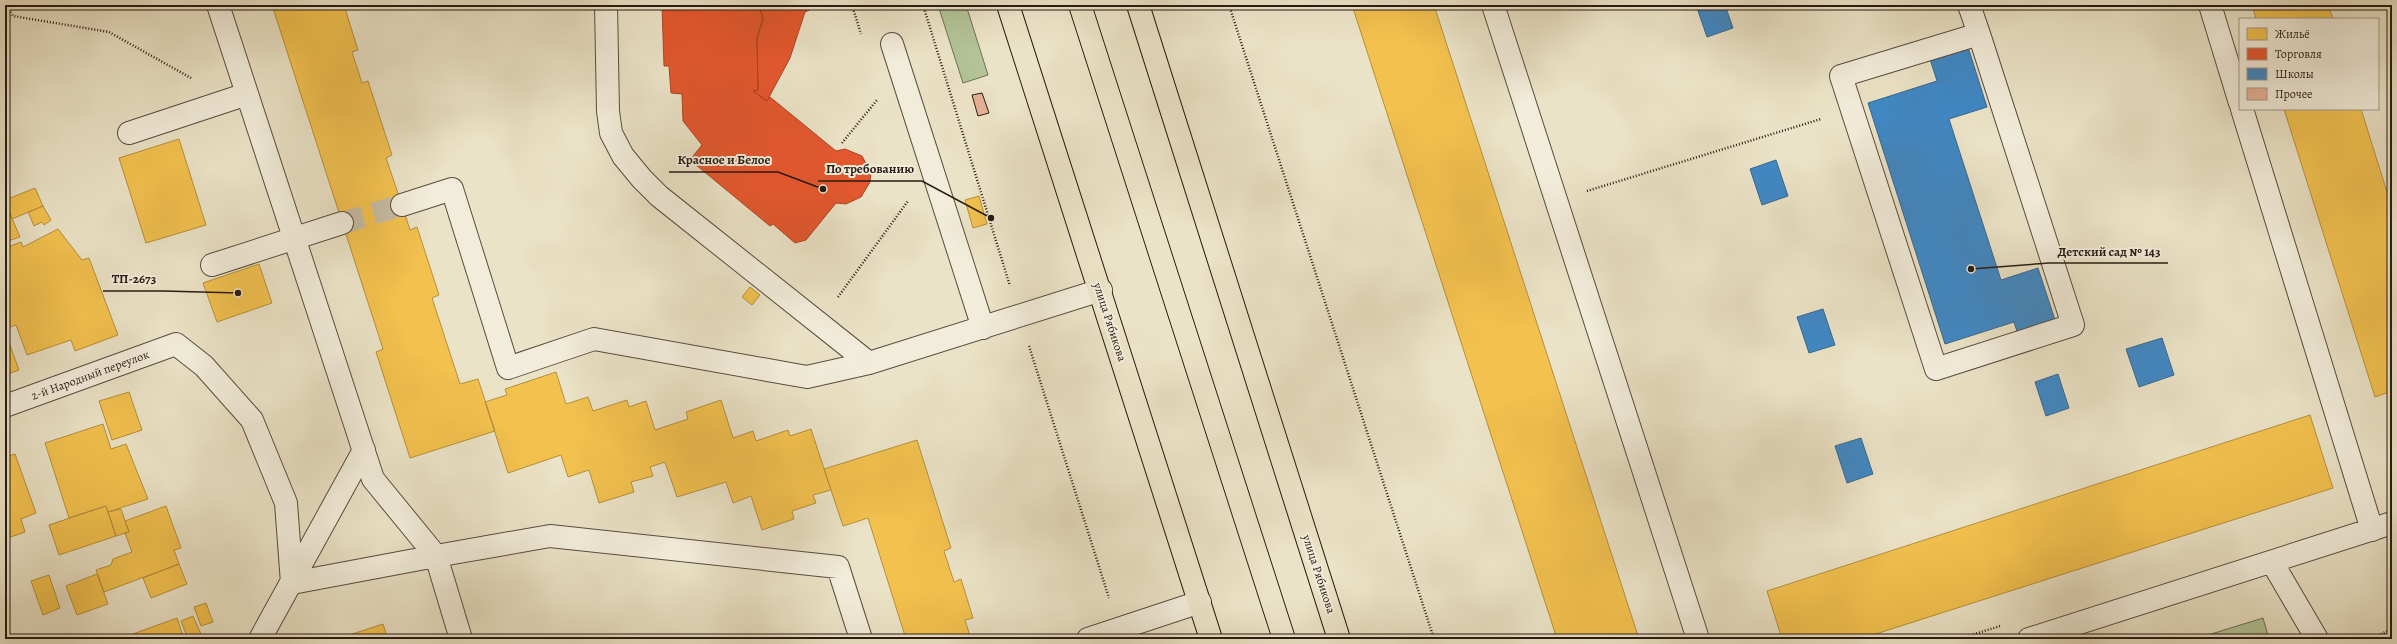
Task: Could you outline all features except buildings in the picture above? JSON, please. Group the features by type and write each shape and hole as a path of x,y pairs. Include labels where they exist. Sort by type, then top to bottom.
{"main road":[{"name":"улица Рябикова","path":"1008,5 1212,639"},
{"name":"улица Рябикова","path":"1138,5 1339,639"}],"street":[{"path":"218,5 238,97 295,238 373,479 436,556 461,639"},
{"path":"606,5 608,111 612,133 623,156 642,179 659,196 869,363"},
{"path":"1493,5 1698,639"},
{"path":"1969,5 1979,34 2073,324 1936,369 1841,76 1979,34"},
{"path":"2210,5 2239,100"},
{"path":"892,44 983,328"},
{"path":"129,133 238,97"},
{"path":"2029,639 2382,526 2242,110"},
{"path":"402,205 452,189 508,368 594,339 808,377 869,363 1100,290"},
{"path":"212,265 342,223"},
{"name":"2-й Народный переулок","path":"5,406 176,344 204,366 252,420 286,504 292,583"},
{"path":"260,639 364,450"},
{"path":"292,583 550,536 838,567 861,639"},
{"path":"2272,562 2317,639"},
{"path":"1088,639 1200,602"}],"path":[{"path":"5,5 13,16 109,32 238,97"},
{"path":"852,5 861,36"},
{"path":"1229,5 1434,639"},
{"path":"842,143 880,97 882,104"},
{"path":"1557,200 1852,109"},
{"path":"834,302 911,197 913,204"},
{"path":"2370,639 2392,629"}],"green space":[{"path":"938,5 966,5 988,75 963,83"},
{"path":"2263,618 2269,639 2195,639"}],"tunnel":[{"path":"342,223 402,205"}],"tram line":[{"path":"1068,5 1272,639"},
{"path":"1092,5 1296,639"}],"place":[{"name":"Красное и Белое","path":"823,189"},
{"name":"По требованию","path":"991,218"},
{"name":"Детский сад № 143","path":"1971,269"},
{"name":"ТП-2673","path":"238,293"}]}
